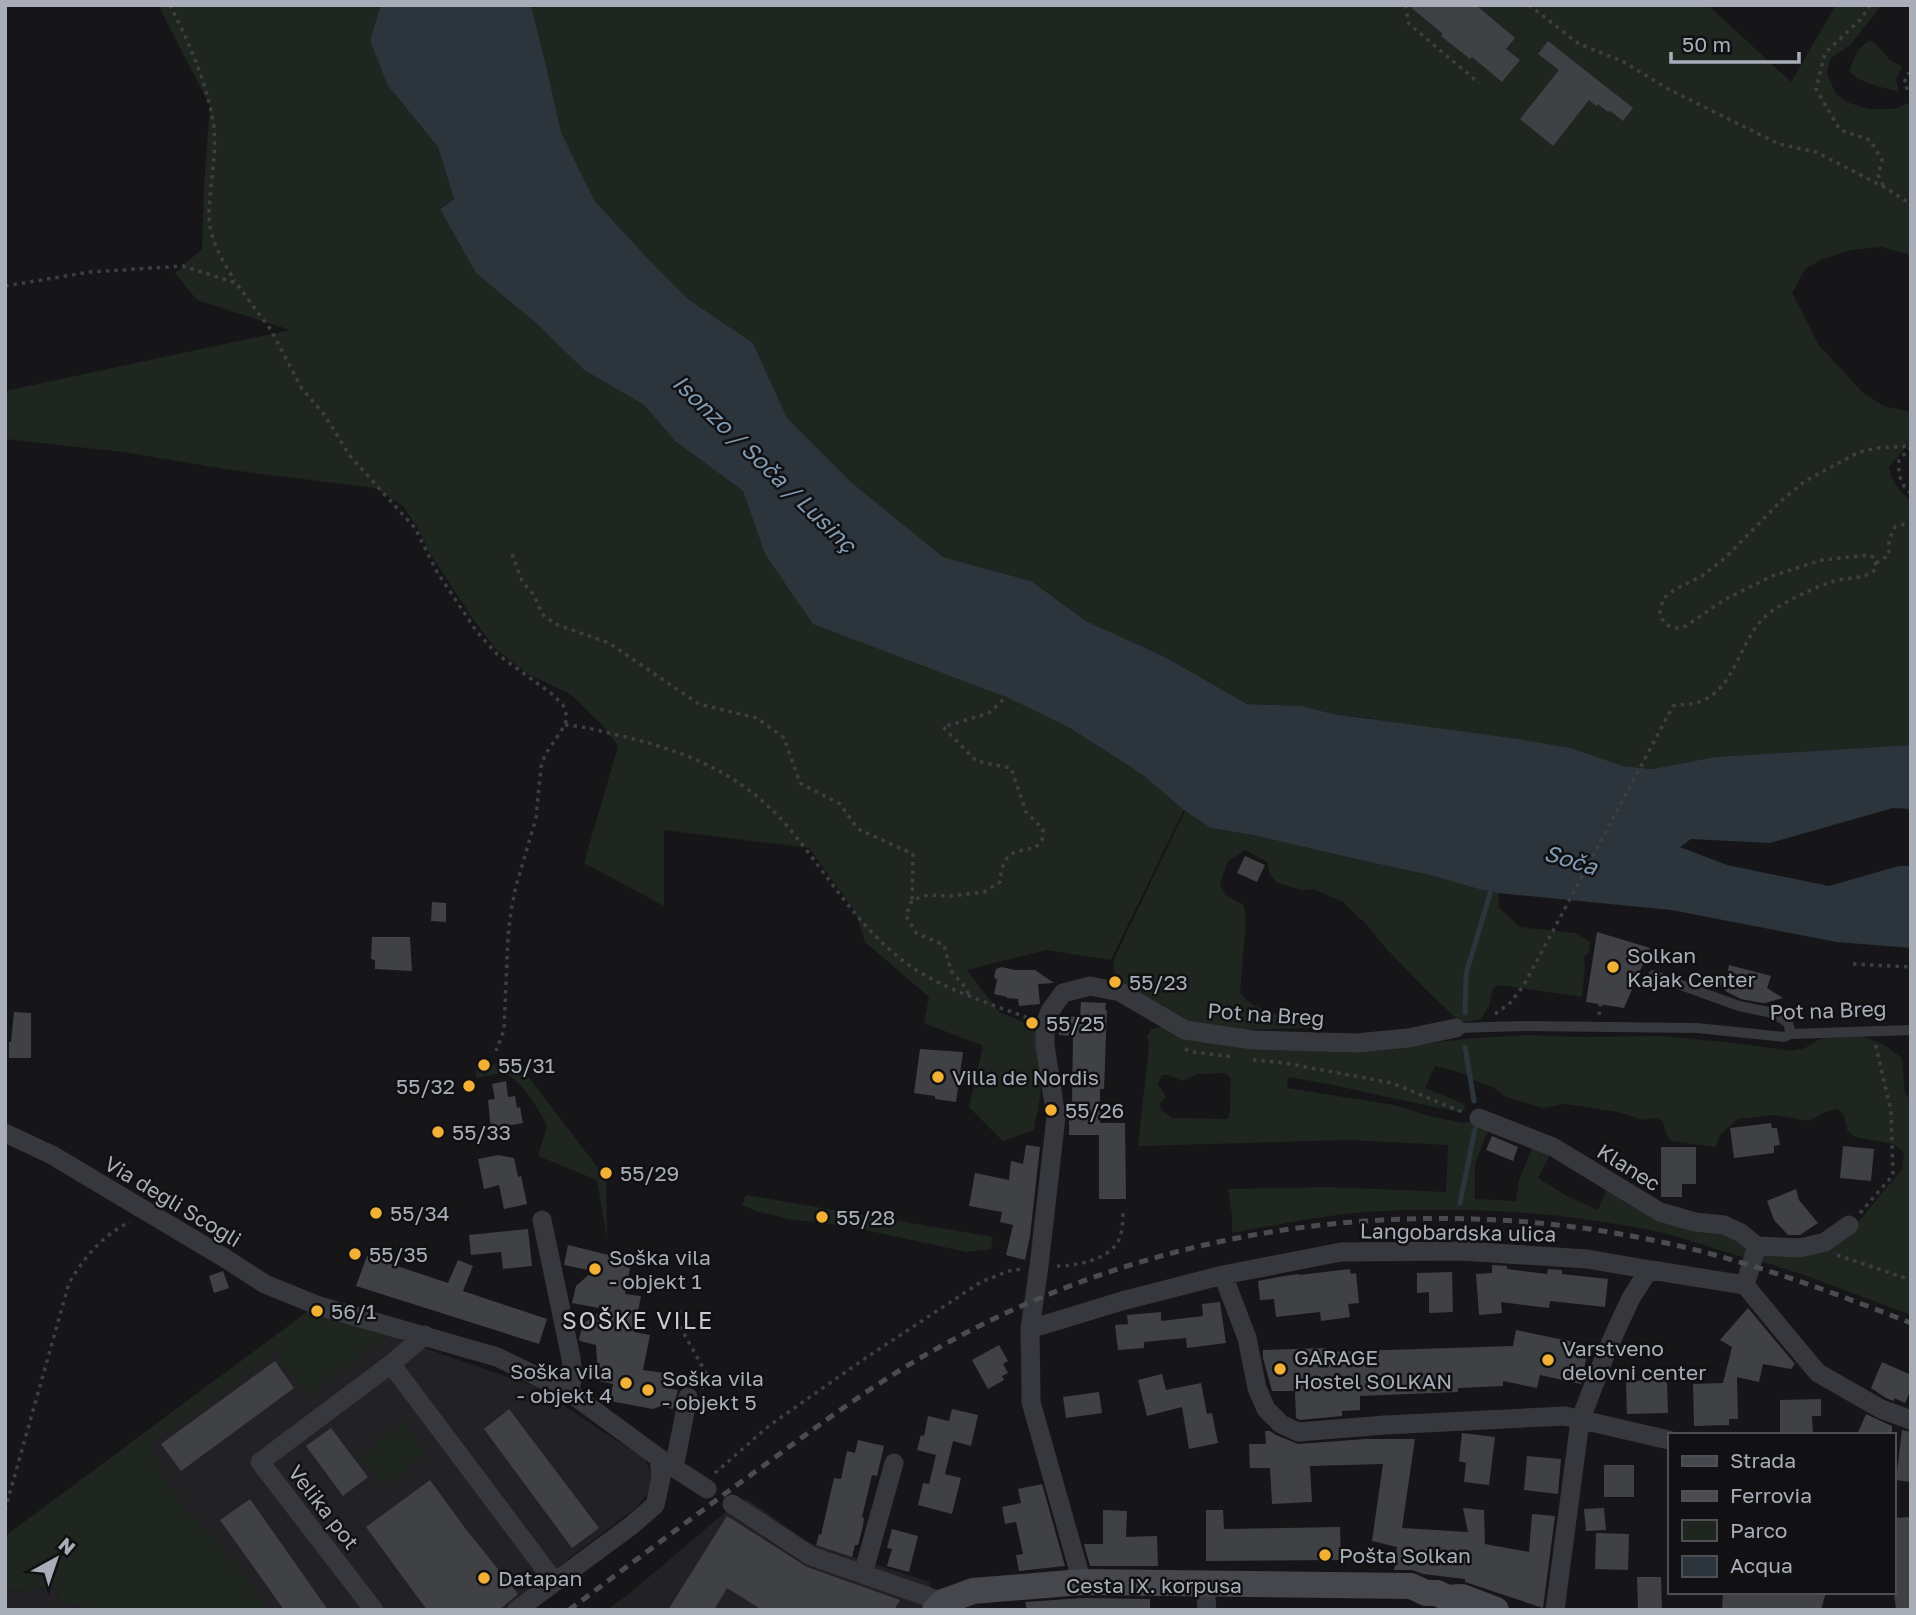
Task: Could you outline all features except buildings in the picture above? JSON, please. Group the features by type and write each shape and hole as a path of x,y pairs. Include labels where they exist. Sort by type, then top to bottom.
{"main road":[{"name":"Cesta IX. korpusa","path":"939,1606 973,1591 1082,1582 1206,1597 1377,1585 1431,1604 1462,1597 1496,1610"}],"street":[{"name":"Pot na Breg","path":"1045,1025 1050,1011 1063,993 1090,986 1120,992 1185,1030 1253,1040 1356,1043 1408,1038 1456,1028"},
{"path":"1045,1025 1045,1045 1056,1117 1040,1266 1030,1329 1031,1402 1082,1582"},
{"name":"Klanec","path":"1479,1118 1553,1147 1660,1212 1695,1222 1724,1225 1757,1245 1800,1248 1825,1242 1849,1225"},
{"name":"Via degli Scogli","path":"5,1133 51,1155 265,1284 319,1306 425,1335"},
{"path":"542,1220 571,1358 573,1377 569,1392"},
{"path":"1745,1285 1757,1245"},
{"name":"Langobardska ulica","path":"1030,1329 1122,1301 1223,1275 1341,1252 1461,1251 1587,1259 1651,1270"},
{"path":"1555,1610 1580,1421 1631,1298 1651,1270 1745,1285 1818,1373 1881,1409 1911,1420"},
{"path":"1223,1275 1247,1338 1257,1388 1266,1409 1281,1423 1298,1432 1565,1416 1668,1440"},
{"path":"425,1335 497,1357 569,1392 703,1487"},
{"name":"Velika pot","path":"374,1610 260,1462 391,1364 425,1335"},
{"path":"391,1364 554,1581"},
{"path":"517,1610 655,1505 688,1396"},
{"path":"863,1574 894,1463"},
{"path":"732,1504 811,1556 863,1574 939,1606"}],"lane":[{"path":"1653,975 1738,1006 1768,1012 1788,1023 1791,1034"},
{"name":"Pot na Breg","path":"1456,1028 1697,1028 1784,1037 1791,1034 1911,1030"}],"path":[{"path":"170,5 204,83 213,122 215,155 209,214 220,257 271,330 302,389 324,414 350,456 415,528 437,572 477,632 497,654 552,694 566,712 565,725 545,755 541,767 536,818 516,886 508,937 504,1030 496,1051"},
{"path":"1405,5 1409,24 1479,83"},
{"path":"1529,5 1579,44 1622,61 1668,89 1779,144 1816,152 1911,204"},
{"path":"1870,5 1861,19 1825,53 1816,89 1840,130 1870,140 1882,160 1878,175 1884,187"},
{"path":"1911,73 1904,83 1911,96"},
{"path":"5,286 89,272 183,266 236,283"},
{"path":"1911,447 1899,460 1904,488 1911,493"},
{"path":"1492,1027 1493,1016 1510,1003 1524,985 1673,706 1692,705 1707,699 1724,685 1750,633 1773,611 1831,582 1870,575 1876,569 1876,563 1875,558 1869,555 1796,567 1731,596 1686,626 1676,628 1667,625 1662,619 1660,612 1663,598 1702,576 1725,558 1781,501 1805,481 1859,452 1877,448 1911,447"},
{"path":"1876,563 1889,555 1889,540 1895,527 1911,522"},
{"path":"512,554 522,581 534,595 542,614 555,624 609,643 699,704 757,718 784,738 800,783 840,804 859,830 913,854 912,900 906,916 916,933 944,945 951,971 967,988 968,994"},
{"path":"912,900 928,895 951,896 984,892 1000,882 1001,866 1015,851 1035,848 1042,840 1043,830 1026,812 1011,768 976,761 943,727 989,713 1006,697"},
{"path":"565,725 586,727 678,751 703,761 765,802 787,825 845,902 897,957 929,977 1045,1025"},
{"path":"1599,938 1642,951"},
{"path":"1597,1027 1610,941"},
{"path":"1853,964 1911,967"},
{"path":"1849,1225 1893,1175 1891,1111 1872,1031"},
{"path":"1180,1046 1192,1052 1285,1063 1392,1083 1479,1118"},
{"path":"703,1487 770,1426 867,1357 981,1282 1009,1271 1086,1262 1110,1252 1120,1239 1123,1209"},
{"path":"5,1510 69,1283 82,1261 104,1238 126,1223 152,1214"},
{"path":"1809,1246 1911,1280"},
{"path":"680,1310 678,1323 706,1373 702,1389 688,1396"}],"shaded area":[{"path":"324,1313 534,1386 645,1459 655,1484 636,1508 568,1559 507,1610 267,1610 179,1500 146,1446"},
{"path":"747,1499 808,1542 929,1582 943,1610 607,1610 729,1509"},
{"path":"55,1587 62,1603 93,1610 5,1610 5,1589"}],"green space":[{"path":"158,5 381,5 370,40 394,94 438,147 454,199 440,208 536,323 584,370 644,405 675,441 743,491 765,554 941,671 1006,697 1070,728 1143,775 1184,809 1111,960 1046,950 967,970 999,1012 1026,1023 1037,1035 1041,1091 1034,1130 1003,1141 969,1107 983,1046 924,1023 929,997 865,942 855,911 809,848 664,830 664,906 584,863 618,746 602,725 570,694 528,674 496,649 429,552 418,528 403,506 375,488 231,470 123,452 5,439 5,391 290,330 197,300 175,273 202,249 210,106"},
{"path":"531,5 1708,5 1791,82 1836,5 1882,5 1850,45 1830,59 1827,74 1836,94 1849,103 1869,109 1895,109 1907,103 1911,106 1911,255 1882,247 1851,250 1823,259 1805,269 1792,293 1819,345 1862,392 1884,406 1911,412 1911,444 1889,467 1897,486 1911,501 1911,745 1715,757 1652,769 1623,766 1571,748 1390,723 1301,706 1247,704 1165,657 1086,621 1031,581 943,557 851,482 787,418 753,343 688,299 594,200 561,132"},
{"path":"1868,41 1874,42 1889,59 1902,67 1896,80 1899,92 1865,82 1849,70 1858,50"},
{"path":"1185,811 1211,828 1430,875 1498,893 1499,908 1520,927 1575,933 1590,942 1589,952 1584,957 1582,997 1500,985 1493,988 1489,1006 1481,1019 1467,1022 1458,1020 1343,902 1313,889 1301,890 1278,883 1270,875 1267,862 1245,850 1228,861 1220,884 1225,895 1244,905 1246,920 1240,993 1264,1010 1317,1021 1317,1028 1233,1030 1173,1021 1116,982 1113,961"},
{"path":"1160,1027 1204,1042 1399,1047 1527,1035 1662,1036 1792,1051 1840,1034 1862,1036 1884,1045 1902,1058 1905,1094 1911,1100 1911,1315 1760,1261 1763,1252 1823,1247 1859,1221 1902,1169 1904,1152 1893,1144 1855,1137 1847,1130 1844,1116 1838,1109 1825,1112 1809,1121 1775,1115 1738,1119 1721,1134 1715,1147 1671,1141 1663,1121 1655,1118 1642,1120 1618,1112 1565,1104 1542,1108 1504,1096 1493,1087 1462,1073 1435,1066 1425,1088 1464,1104 1465,1109 1461,1112 1288,1077 1287,1088 1394,1105 1433,1117 1463,1123 1472,1122 1489,1128 1475,1164 1475,1199 1516,1201 1519,1180 1533,1146 1550,1155 1538,1178 1565,1195 1598,1210 1608,1186 1735,1236 1745,1246 1746,1258 1679,1237 1639,1228 1576,1218 1480,1210 1365,1212 1232,1233 1228,1189 1327,1187 1446,1192 1448,1145 1348,1140 1138,1146 1149,1046 1147,1036 1152,1029","holes":["1226,1073 1231,1079 1228,1119 1172,1118 1161,1110 1160,1103 1166,1097 1158,1084 1162,1075 1183,1081 1197,1074"]},
{"path":"517,1062 602,1173 606,1173 607,1239 597,1180 538,1156 547,1126 529,1096 511,1076 498,1074 477,1078 475,1072 479,1066"},
{"path":"746,1195 993,1237 991,1249 967,1252 847,1226 789,1219 742,1205"},
{"path":"311,1309 376,1328 386,1336 307,1394 274,1351 147,1446 179,1500 234,1561 267,1610 93,1610 62,1603 55,1587 5,1589 5,1536"},
{"path":"404,1423 427,1453 384,1486 361,1456"}],"water":[{"path":"381,5 531,5 561,132 594,200 688,299 753,343 787,418 851,482 943,557 1031,581 1086,621 1165,657 1247,704 1301,706 1333,714 1511,738 1571,748 1623,766 1652,769 1715,757 1911,745 1911,809 1893,808 1770,843 1691,839 1680,847 1727,865 1829,886 1899,866 1911,866 1911,948 1837,942 1671,910 1498,893 1430,875 1211,828 1185,811 1143,775 1070,728 1006,697 813,624 765,554 743,491 675,441 644,405 584,370 536,323 476,273 440,209 454,199 438,147 388,86 370,40"}],"waterway":[{"path":"1465,1013 1466,974 1492,887"},
{"path":"1465,1047 1474,1101"},
{"path":"1460,1203 1475,1129"}],"railway":[{"path":"569,1610 839,1411 935,1350 1041,1298 1124,1267 1210,1244 1298,1228 1386,1220 1476,1219 1564,1226 1652,1240 1751,1265 1911,1323"}],"place":[{"name":"Solkan Kajak Center","path":"1613,967"},
{"name":"55/23","path":"1115,982"},
{"name":"55/25","path":"1032,1023"},
{"name":"55/31","path":"484,1065"},
{"name":"Villa de Nordis","path":"938,1077"},
{"name":"55/32","path":"469,1086"},
{"name":"55/26","path":"1051,1110"},
{"name":"55/33","path":"438,1132"},
{"name":"55/29","path":"606,1173"},
{"name":"55/34","path":"376,1213"},
{"name":"55/28","path":"822,1217"},
{"name":"55/35","path":"355,1254"},
{"name":"Soška vila - objekt 1","path":"595,1269"},
{"name":"56/1","path":"317,1311"},
{"name":"Varstveno delovni center","path":"1548,1360"},
{"name":"GARAGE Hostel SOLKAN","path":"1280,1369"},
{"name":"Soška vila - objekt 4","path":"626,1383"},
{"name":"Soška vila - objekt 5","path":"648,1390"},
{"name":"Pošta Solkan","path":"1325,1555"},
{"name":"Datapan","path":"484,1578"}],"district":[{"name":"SOŠKE VILE","path":"638,1320"}],"water label":[{"name":"Isonzo / Soča / Lusinç","path":"765,463"},
{"name":"Soča","path":"1571,859"}]}
